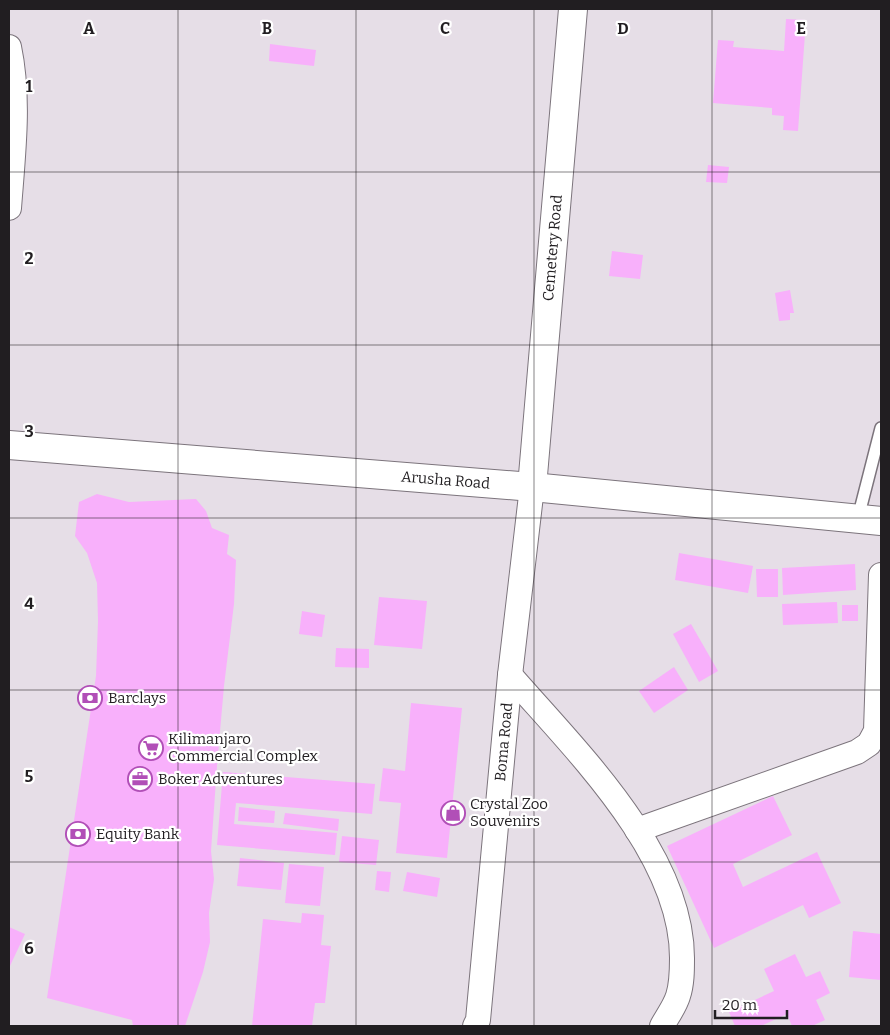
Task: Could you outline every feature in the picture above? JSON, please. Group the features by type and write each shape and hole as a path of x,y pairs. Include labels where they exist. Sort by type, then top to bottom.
{"main road":[{"name":"Cemetery Road","path":"532,487 573,9"},
{"name":"Arusha Road","path":"9,445 532,487 870,519"}],"street":[{"path":"9,47 15,108 9,208"},
{"name":"Boma Road","path":"476,1026 510,675 532,487"},
{"path":"637,830 857,752 869,744 876,731 881,575"},
{"path":"510,675 598,777 637,830 654,857 670,894 680,925 682,973 678,996 662,1026"}],"lane":[{"path":"870,519 881,428"}],"building":[{"path":"786,19 806,20 798,131 783,130 784,116 772,115 772,108 713,103 718,40 734,41 733,47 784,51"},
{"path":"270,44 316,50 314,66 269,61"},
{"path":"708,165 729,167 727,183 706,182"},
{"path":"612,251 643,255 640,279 609,276"},
{"path":"790,290 794,313 790,313 790,320 779,321 775,293"},
{"name":"Kilimanjaro Commercial Complex","path":"97,494 129,502 196,499 206,511 212,528 229,535 227,554 236,560 234,604 224,686 211,851 214,879 209,913 210,942 203,972 185,1026 133,1026 132,1020 47,998 96,676 97,583 87,553 75,536 79,502"},
{"path":"679,553 753,566 748,593 675,580"},
{"path":"855,564 856,590 783,595 782,568"},
{"path":"756,569 778,569 778,597 757,597"},
{"path":"379,597 427,601 422,649 374,645"},
{"path":"837,602 838,623 783,625 782,604"},
{"path":"842,605 858,605 858,621 842,621"},
{"path":"302,611 325,615 322,637 299,634"},
{"path":"691,624 718,671 699,682 673,634"},
{"path":"336,648 369,649 369,668 335,667"},
{"path":"674,667 688,690 654,713 639,691"},
{"path":"411,703 462,708 447,858 396,853 401,803 379,801 383,768 405,771"},
{"path":"223,772 375,784 372,814 236,803 234,824 337,833 335,855 217,845"},
{"path":"773,796 792,835 733,864 743,887 817,852 841,903 809,918 803,905 714,948 667,846"},
{"path":"239,807 275,811 274,823 238,821"},
{"path":"285,813 339,819 338,831 283,824"},
{"path":"342,836 379,840 376,865 339,862"},
{"path":"240,858 284,863 281,890 237,886"},
{"path":"289,864 324,867 320,906 285,903"},
{"path":"377,871 391,872 389,892 375,890"},
{"path":"407,872 440,878 437,897 403,891"},
{"path":"302,913 324,915 321,945 331,946 325,1003 315,1003 312,1026 252,1026 263,919 301,923"},
{"path":"9,927 25,934 9,968"},
{"path":"853,931 881,934 881,980 849,977"},
{"path":"795,954 806,977 820,971 830,993 816,1000 825,1020 812,1026 792,1026 787,1014 761,1026 735,1026 729,1012 774,991 764,969"}],"place":[{"name":"Barclays","path":"90,698"},
{"name":"Kilimanjaro Commercial Complex","path":"151,748"},
{"name":"Boker Adventures","path":"140,779"},
{"name":"Crystal Zoo Souvenirs","path":"453,813"},
{"name":"Equity Bank","path":"78,834"}]}
